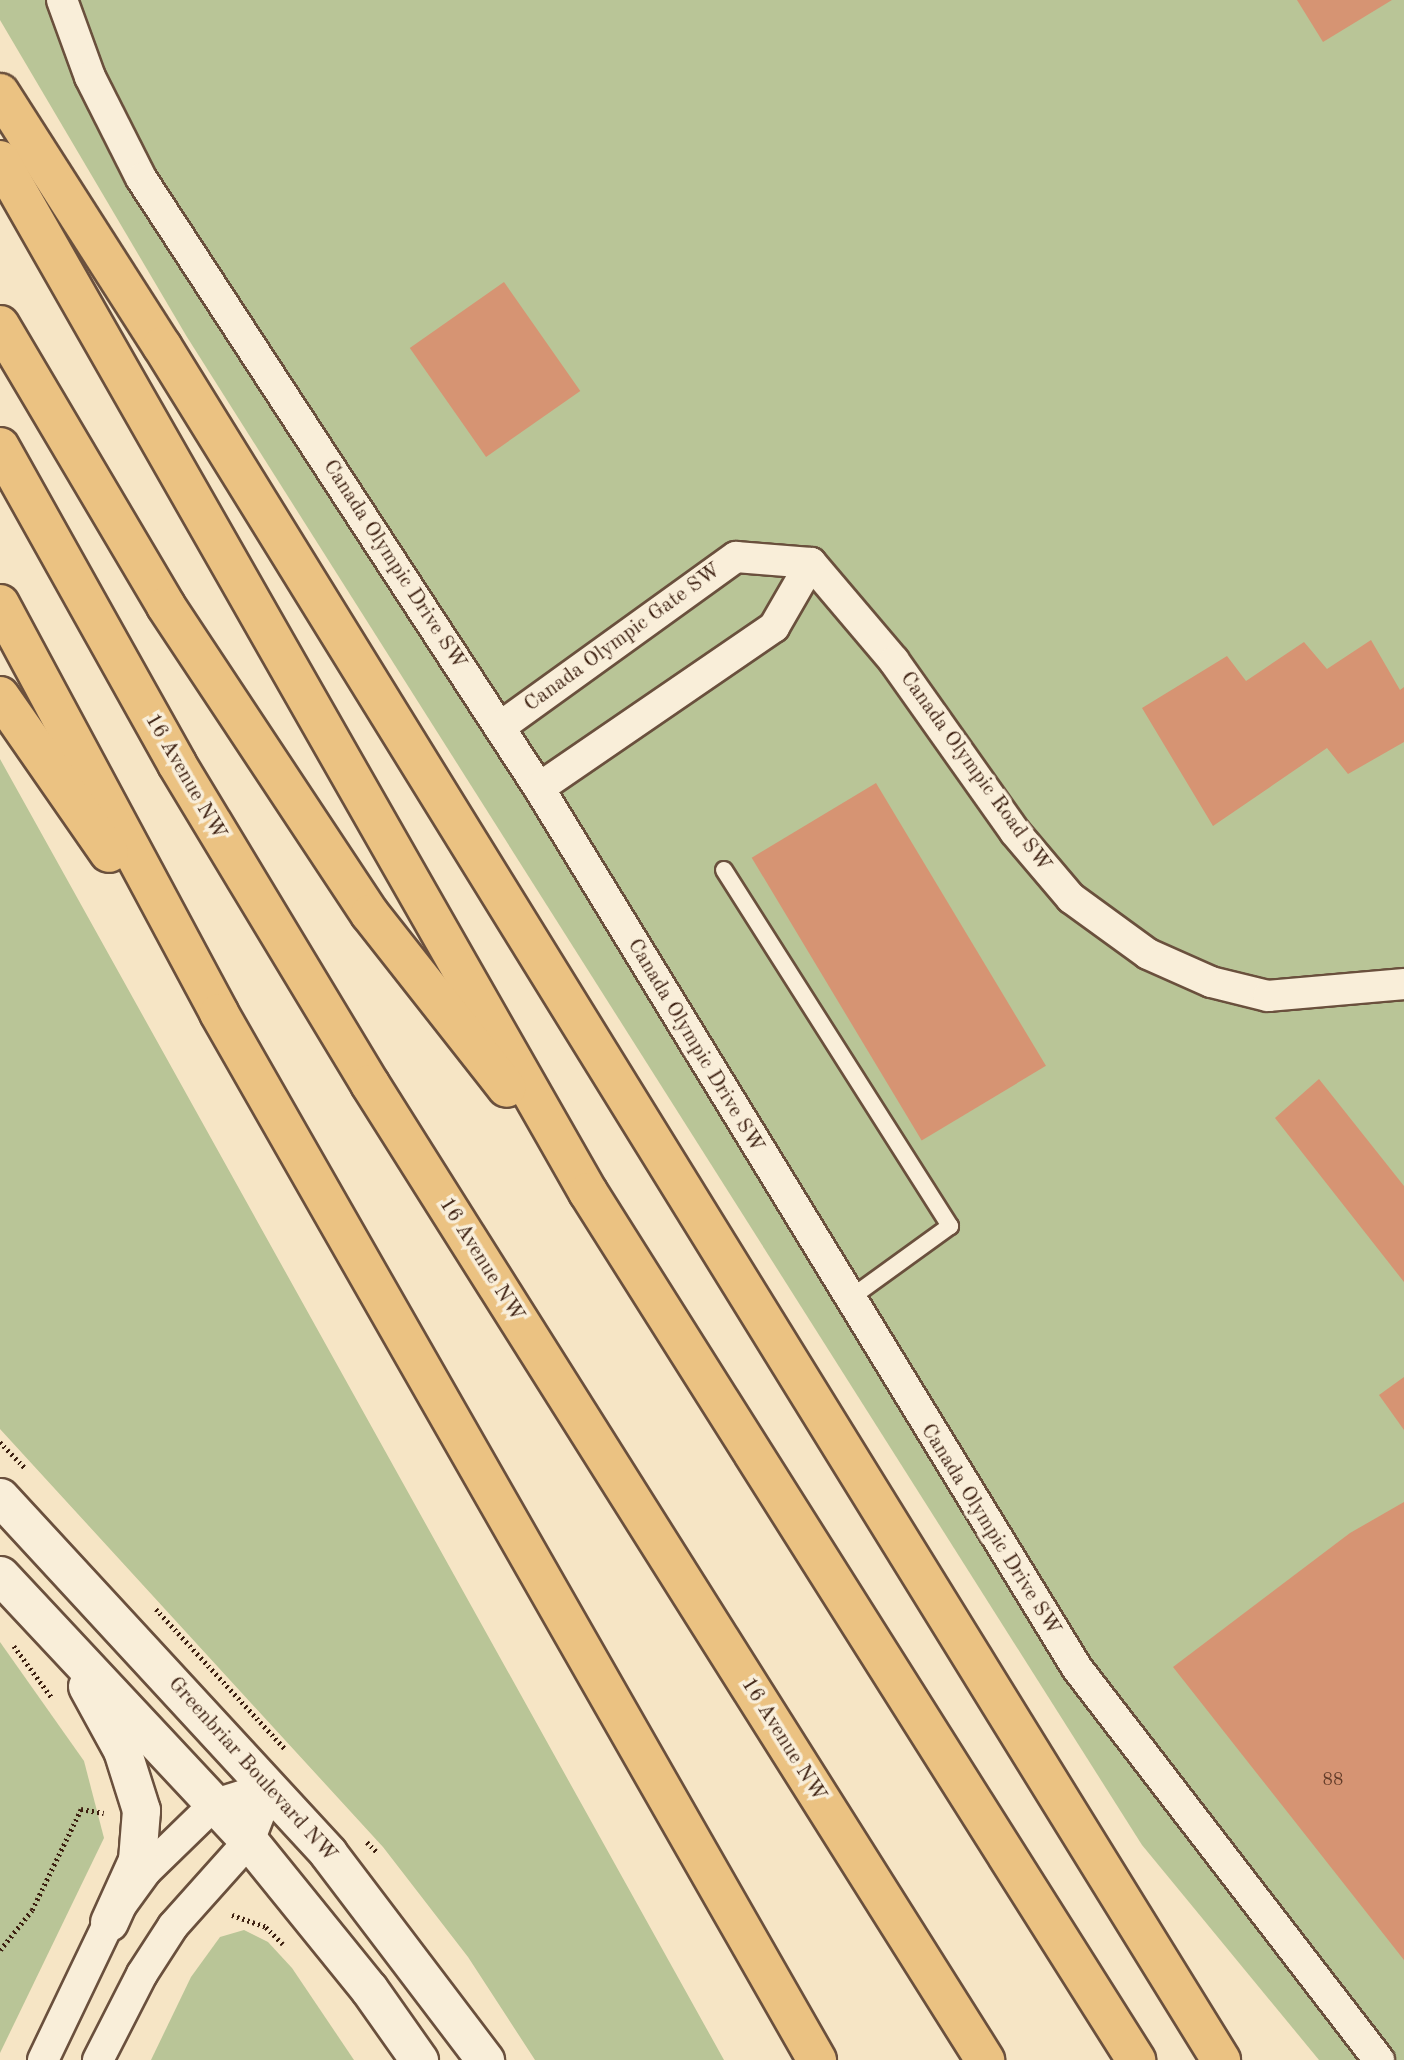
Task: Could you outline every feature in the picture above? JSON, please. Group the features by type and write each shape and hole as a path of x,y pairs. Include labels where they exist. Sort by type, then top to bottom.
{"highway":[{"path":"0,93 162,346 1221,2060"},
{"path":"0,160 588,1192 1136,2060"},
{"path":"0,325 166,606 370,914 588,1192"},
{"name":"16 Avenue NW","path":"0,447 177,764 370,1084 985,2060"},
{"path":"0,604 219,1013 817,2060"},
{"path":"0,696 219,1013"}],"street":[{"name":"Canada Olympic Drive SW","path":"62,0 90,77 141,178 539,788 1077,1668 1379,2060"},
{"name":"Canada Olympic Gate SW","path":"499,727 736,557 811,563"},
{"path":"539,788 774,627 811,563"},
{"name":"Canada Olympic Road SW","path":"811,563 894,662 1015,832 1071,898 1148,954 1211,982 1268,996 1404,984"},
{"name":"Greenbriar Boulevard NW","path":"0,1497 270,1787 371,1905 485,2060"},
{"path":"0,1575 249,1841 369,1989 418,2060"},
{"path":"43,2060 137,1860 141,1810 122,1750 63,1643"},
{"path":"109,1922 146,1871 215,1804 270,1787"},
{"path":"98,2060 142,1974 173,1926 249,1841 270,1787"}],"lane":[{"path":"724,870 950,1226 849,1299"}],"path":[{"path":"0,1950 32,1910 81,1809 107,1814"},
{"path":"232,1915 267,1927 290,1951"}],"green space":[{"path":"0,0 1404,0 1404,2060 1319,2060 1142,1845 187,337 0,20"},
{"path":"0,759 724,2060 535,2060 468,1957 383,1847 0,1429"},
{"path":"0,1642 84,1761 104,1838 0,2053"},
{"path":"244,1930 268,1942 292,1968 354,2060 151,2060 191,1977 220,1937"}],"building":[{"path":"1297,0 1392,0 1323,42"},
{"path":"504,282 580,391 486,457 410,348"},
{"path":"1371,640 1400,690 1404,687 1404,742 1348,774 1327,748 1213,826 1142,708 1227,656 1246,681 1304,642 1327,669"},
{"path":"876,783 1046,1066 922,1141 752,858"},
{"path":"1319,1079 1404,1186 1404,1282 1275,1118"},
{"path":"1404,1377 1404,1430 1379,1395"},
{"path":"1404,1502 1404,1960 1173,1667 1350,1533"}]}
